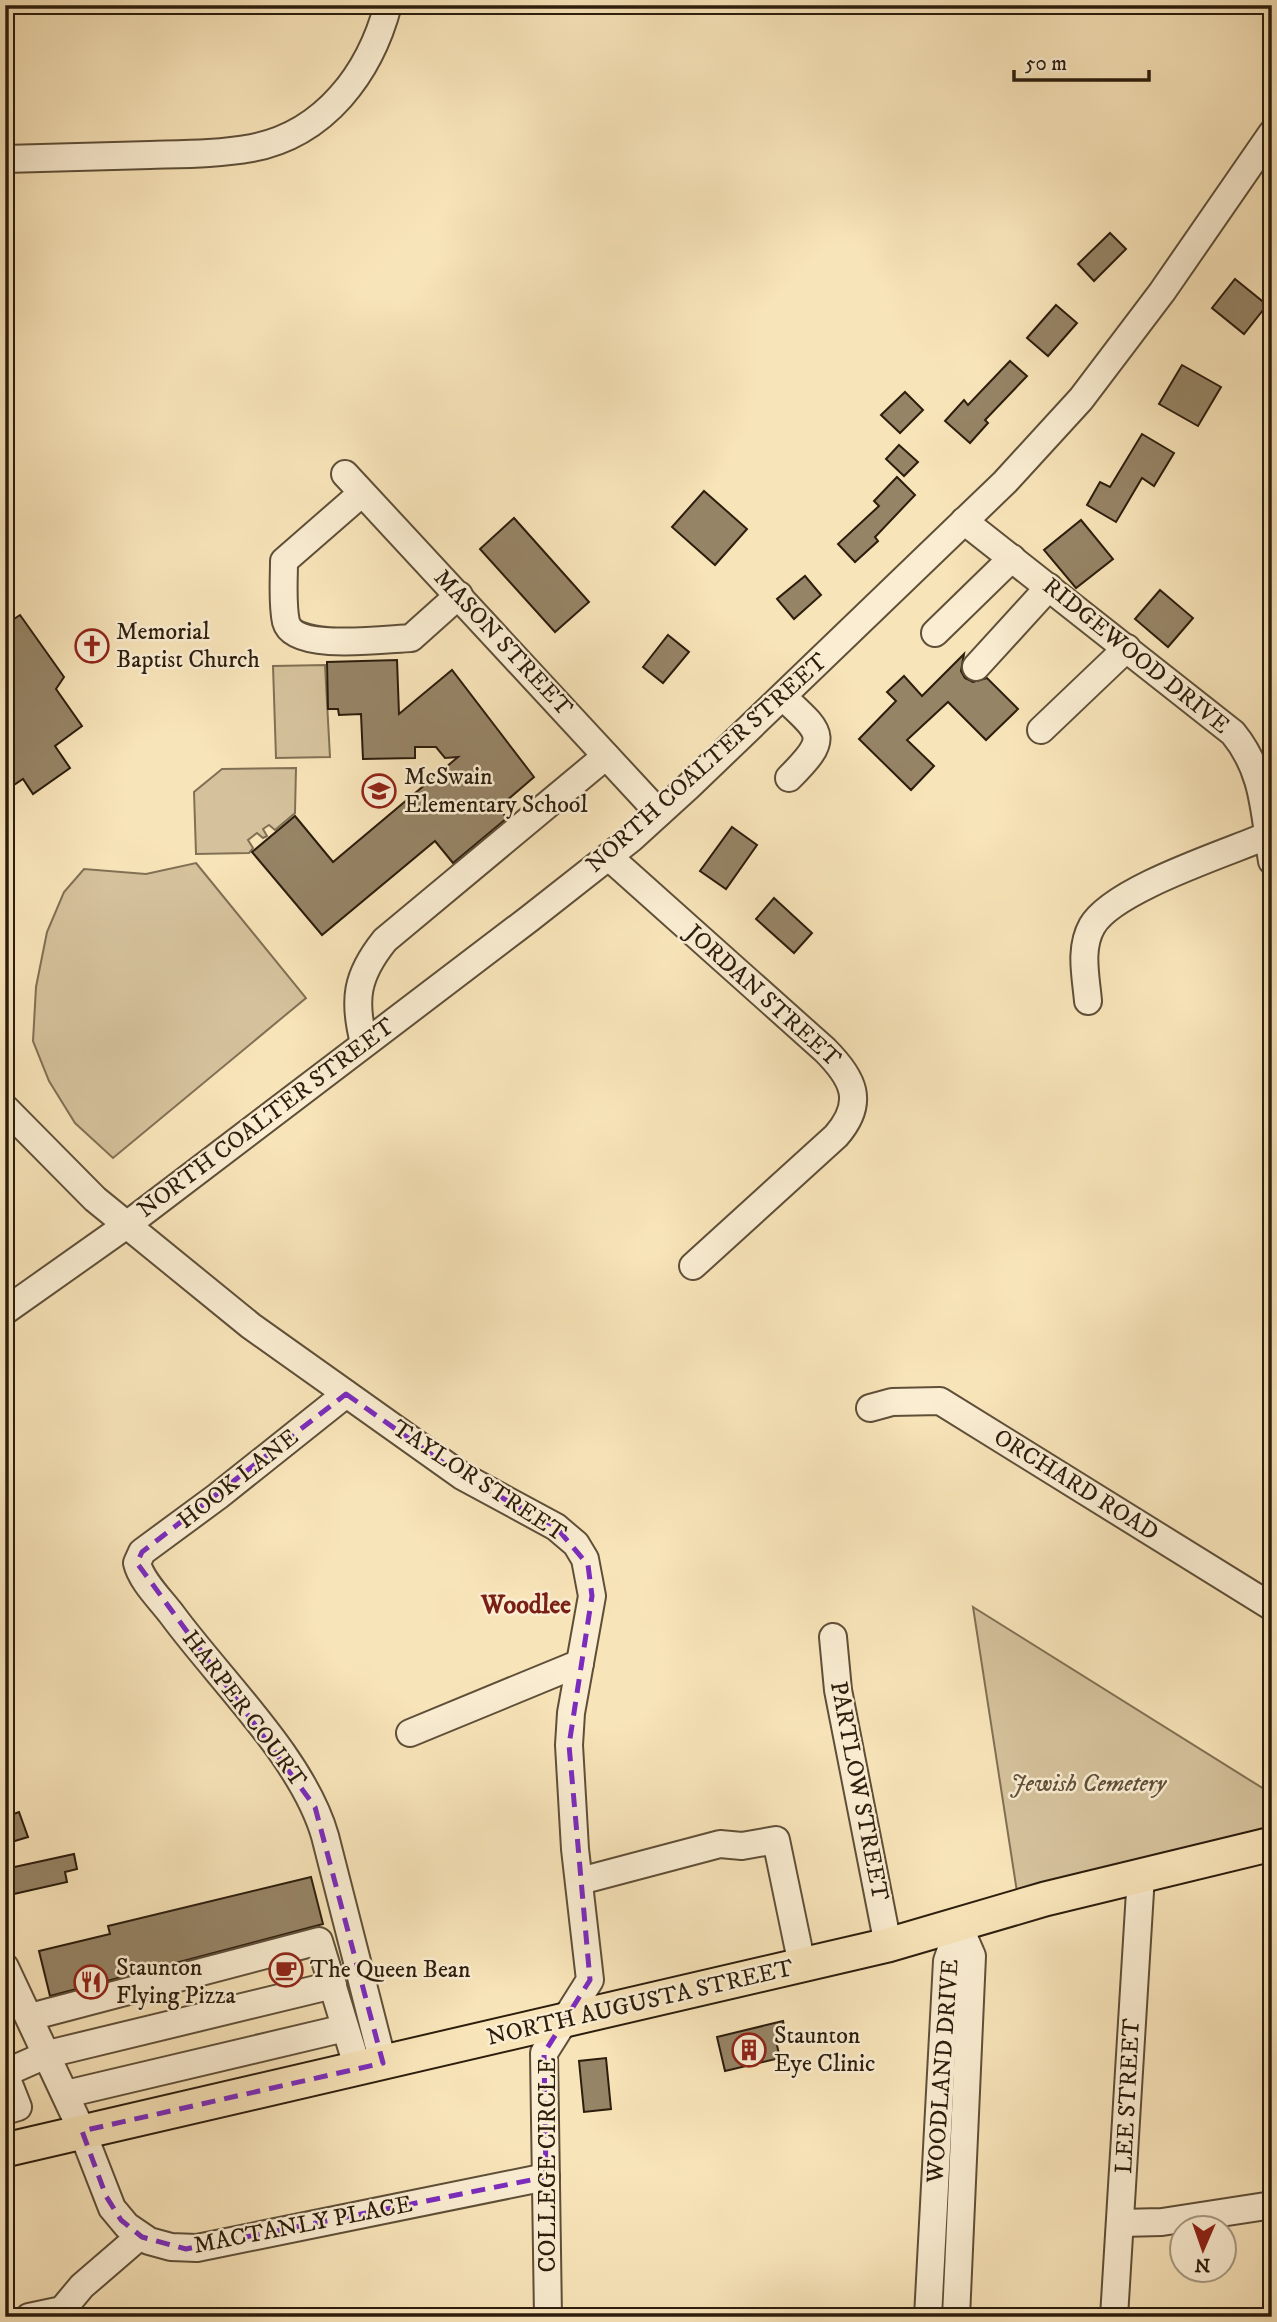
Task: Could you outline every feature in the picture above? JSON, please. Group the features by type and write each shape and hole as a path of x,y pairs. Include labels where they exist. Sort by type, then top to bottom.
{"main road":[{"name":"NORTH AUGUSTA STREET","path":"5,2149 888,1945 1045,1899 1272,1843"}],"street":[{"path":"5,159 197,153 251,148 273,142 322,116 356,81 381,31 388,5"},
{"name":"NORTH COALTER STREET","path":"5,1311 128,1224 609,857 659,813 1005,482 1081,398 1163,292 1272,133"},
{"name":"MASON STREET","path":"459,595 411,638 311,641 292,633 286,622 284,561 354,484 459,595 659,813"},
{"name":"RIDGEWOOD DRIVE","path":"964,521 1223,723 1239,740 1261,782 1272,861"},
{"path":"935,633 1012,558"},
{"path":"976,667 1049,587"},
{"path":"1041,730 1127,648"},
{"path":"783,696 816,730 818,740 816,752 789,778"},
{"path":"364,1043 357,1015 359,986 369,962 385,940 606,756"},
{"path":"1088,1001 1083,957 1092,926 1118,901 1154,882 1269,835"},
{"name":"JORDAN STREET","path":"609,857 825,1050 845,1072 852,1091 851,1115 836,1136 693,1266"},
{"name":"TAYLOR STREET","path":"5,1108 95,1199 251,1326 462,1475 556,1527 576,1544 588,1565 592,1585 569,1745 590,1980 567,2019"},
{"name":"HOOK LANE","path":"138,1567 137,1560 142,1552 218,1496 346,1394"},
{"name":"ORCHARD ROAD","path":"870,1408 892,1402 940,1401 1272,1608"},
{"name":"HARPER COURT","path":"138,1567 307,1791 324,1830 370,2066"},
{"name":"PARTLOW STREET","path":"833,1637 838,1690 888,1945"},
{"path":"410,1733 580,1663"},
{"path":"580,1881 720,1844 742,1846 776,1840 802,1965"},
{"name":"LEE STREET","path":"1114,2317 1141,1875"},
{"name":"WOODLAND DRIVE","path":"929,2317 947,1961 959,1926"},
{"name":"WOODLAND DRIVE","path":"956,2317 972,1956 959,1926"},
{"path":"30,2017 319,1941 345,2028 370,2066"},
{"name":"MACTANLY PLACE","path":"5,1967 66,2094 110,2205 121,2220 140,2235 167,2247 197,2248 546,2177"},
{"path":"5,2111 18,2107 5,2074 48,2054 332,1985"},
{"name":"COLLEGE CIRCLE","path":"548,2317 544,2053 567,2019"},
{"path":"66,2094 345,2028"},
{"path":"1120,2224 1161,2222 1272,2205"},
{"path":"29,2317 64,2313 82,2286 140,2235"}],"highlighted area":[{"path":"346,1394 462,1476 556,1527 588,1565 592,1596 569,1745 590,1980 544,2053 546,2177 186,2249 142,2237 121,2220 106,2196 82,2131 383,2063 315,1807 137,1563 142,1552"}],"green space":[{"path":"325,665 330,757 276,758 273,666"},
{"path":"296,768 295,813 275,830 269,825 263,829 267,836 263,838 257,833 248,840 253,848 249,853 196,854 194,792 222,769"},
{"path":"196,863 306,998 113,1158 75,1123 49,1081 33,1041 36,987 47,932 64,892 84,869 146,874"},
{"name":"Jewish Cemetery","path":"973,1607 1272,1794 1272,1826 1017,1892"}],"building":[{"path":"1110,233 1126,249 1094,281 1078,264"},
{"path":"1235,279 1267,305 1244,334 1212,308"},
{"path":"1056,305 1077,323 1048,356 1027,338"},
{"path":"1010,361 1027,376 985,420 988,423 970,443 945,421 964,400 968,405"},
{"path":"1182,365 1221,387 1198,426 1159,404"},
{"path":"905,392 923,410 900,433 881,415"},
{"path":"1142,434 1174,453 1154,486 1142,478 1116,522 1087,505 1100,482 1110,487"},
{"path":"899,445 918,462 904,476 886,459"},
{"path":"897,477 915,495 875,537 878,541 855,562 838,544 879,506 874,501"},
{"path":"704,491 747,529 715,565 672,527"},
{"path":"514,518 589,602 555,632 480,549"},
{"path":"1081,520 1113,559 1076,588 1044,550"},
{"path":"805,576 821,595 794,619 777,599"},
{"path":"1160,590 1193,618 1168,647 1135,619"},
{"path":"20,615 64,677 56,689 82,726 55,746 70,768 33,794 23,779 5,791 5,625"},
{"path":"668,635 689,652 663,683 643,667"},
{"path":"964,654 961,671 965,678 973,682 987,678 1018,709 986,740 948,702 907,740 934,766 911,790 859,739 896,701 887,692 904,676 922,696"},
{"path":"397,660 399,714 452,670 534,777 498,808 507,818 453,863 435,841 322,935 252,852 295,816 333,862 458,757 445,758 436,747 415,747 415,758 363,759 361,714 339,715 338,709 328,709 327,662"},
{"path":"732,827 757,845 726,889 700,871"},
{"path":"774,898 812,933 794,953 756,919"},
{"path":"19,1812 28,1837 5,1844 5,1817"},
{"path":"74,1854 77,1869 65,1872 67,1882 5,1896 5,1869"},
{"path":"311,1877 323,1924 50,1996 39,1951 110,1934 108,1926"},
{"name":"Staunton Eye Clinic","path":"783,2021 787,2039 776,2041 780,2058 725,2071 717,2037"},
{"path":"606,2058 611,2109 584,2112 579,2061"}],"place":[{"name":"Memorial Baptist Church","path":"92,646"},
{"name":"McSwain Elementary School","path":"379,791"},
{"name":"The Queen Bean","path":"286,1970"},
{"name":"Staunton Flying Pizza","path":"91,1982"},
{"name":"Staunton Eye Clinic","path":"749,2050"}],"district":[{"name":"Woodlee","path":"526,1605"}]}
